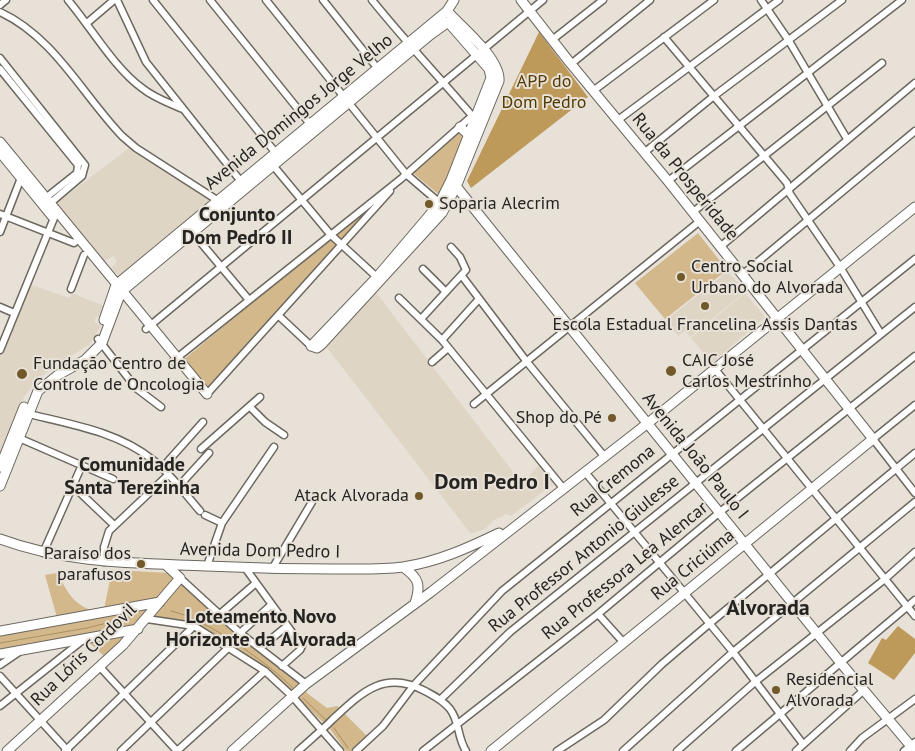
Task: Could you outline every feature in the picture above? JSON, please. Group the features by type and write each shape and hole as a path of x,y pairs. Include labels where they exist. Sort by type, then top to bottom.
{"street":[{"path":"0,5 6,0"},
{"path":"68,0 126,73 140,87 153,96 184,109"},
{"path":"88,23 115,0 146,62 243,184"},
{"path":"153,0 276,152"},
{"path":"210,0 310,124"},
{"path":"266,0 404,176 443,204"},
{"path":"323,0 378,69"},
{"path":"279,316 311,346 379,279 443,204 474,144 476,121 444,81 410,46 372,0"},
{"name":"Avenida Domingos Jorge Velho","path":"118,291 192,232 243,184 410,46 447,11 454,0"},
{"name":"Rua da Prosperidade","path":"521,0 850,408 915,493"},
{"path":"148,327 543,0"},
{"path":"552,40 603,0"},
{"path":"571,64 650,0"},
{"path":"593,91 714,0"},
{"path":"761,0 789,41 847,139"},
{"path":"618,120 780,0"},
{"path":"645,152 714,96 842,0"},
{"path":"668,181 902,0"},
{"path":"447,11 480,52 489,69 491,78 476,121 469,134 454,184"},
{"path":"0,12 29,28 41,39 122,136 136,148 217,200"},
{"name":"Avenida Domingos Jorge Velho","path":"270,162 276,152 310,124 346,100 378,69 448,22 480,52"},
{"path":"664,37 787,183 788,188 881,334"},
{"path":"1,63 81,162 85,171 82,176 45,203"},
{"path":"693,212 882,63"},
{"path":"720,246 915,83"},
{"path":"175,360 404,176 460,127 476,121"},
{"path":"460,127 469,134 474,144"},
{"path":"742,275 915,131"},
{"path":"0,142 45,203 175,360 200,394 206,394 279,316 404,176"},
{"path":"0,152 45,203 54,218 76,241 84,255 118,291"},
{"path":"270,162 330,234 379,279"},
{"path":"0,232 3,215 21,178"},
{"name":"Avenida Domingos Jorge Velho","path":"118,291 217,200 243,184"},
{"name":"Avenida João Paulo I","path":"454,184 911,748"},
{"path":"232,751 306,684 431,592 648,423 915,207"},
{"path":"3,215 76,241"},
{"path":"0,350 54,218"},
{"path":"474,404 700,221"},
{"path":"192,232 249,300"},
{"path":"422,318 466,270 465,265 451,247"},
{"path":"71,289 84,255"},
{"name":"Rua Cremona","path":"356,751 383,726 414,685 502,591 915,259"},
{"path":"423,269 446,292"},
{"path":"462,276 527,362 604,456"},
{"path":"0,467 24,412 36,390 46,377 87,353 100,341 118,291"},
{"path":"399,298 422,318 442,340 563,488"},
{"path":"442,340 479,299"},
{"path":"0,307 14,313"},
{"name":"Rua Professor Antonio Giulesse","path":"440,700 510,632 915,307"},
{"path":"100,341 136,388 161,407"},
{"path":"432,362 448,348"},
{"name":"Rua Professora Lea Alencar","path":"422,751 598,614 720,512 915,356"},
{"path":"714,368 915,616"},
{"path":"201,449 260,397"},
{"name":"Rua Criciúma","path":"491,751 915,405"},
{"path":"250,407 265,422 284,435"},
{"path":"0,486 19,438 24,412"},
{"path":"24,412 88,428 133,446 162,468 203,513 222,523"},
{"path":"162,468 203,422"},
{"path":"19,438 113,479"},
{"path":"207,566 222,523 274,447"},
{"path":"557,751 604,720 662,664 915,453"},
{"path":"179,486 209,454"},
{"path":"43,553 82,465"},
{"path":"585,472 634,534 733,652 803,744"},
{"path":"104,562 107,538 114,526 168,475"},
{"path":"73,486 114,526"},
{"path":"272,569 312,502"},
{"path":"623,751 733,652 861,549 915,502"},
{"name":"Avenida Dom Pedro I","path":"0,540 43,553 104,562 246,569 372,569 403,567 430,562 471,547 515,526"},
{"path":"471,547 475,557"},
{"path":"677,751 756,682 885,579 915,552"},
{"path":"416,576 430,562"},
{"path":"166,565 240,633 306,684"},
{"path":"403,567 416,576 420,588 415,604"},
{"path":"246,569 300,643 300,650 282,666"},
{"name":"Rua Lóris Cordovil","path":"8,751 124,645 180,578"},
{"path":"220,614 256,583"},
{"path":"420,588 431,592"},
{"path":"736,751 915,600"},
{"path":"0,631 160,602"},
{"path":"240,633 272,605"},
{"path":"598,614 624,643"},
{"path":"147,619 194,626 265,671 323,729 340,751"},
{"path":"0,676 66,751 194,626"},
{"path":"260,648 287,626"},
{"path":"0,654 138,629"},
{"path":"112,634 120,636 124,645"},
{"path":"0,706 84,639"},
{"path":"64,643 66,653"},
{"path":"121,751 151,724 228,647"},
{"path":"0,665 20,651"},
{"path":"100,667 177,751 265,671"},
{"path":"298,751 355,698 372,687 389,682 414,685 450,708 458,724 460,740 466,751"},
{"path":"796,751 864,690"},
{"path":"850,751 887,718 915,699"}],"shaded area":[{"path":"460,132 467,138 443,198 413,173"},
{"path":"129,148 210,200 119,276 111,268 117,261 113,256 104,261 57,203"},
{"path":"381,195 341,244 206,390 182,361"},
{"name":"Centro Social Urbano do Alvorada","path":"698,233 727,270 665,319 635,283"},
{"name":"Escola Estadual Francelina Assis Dantas","path":"728,271 745,292 690,337 685,331 678,336 665,321"},
{"name":"Fundação Centro de Controle de Oncologia","path":"28,284 70,298 72,293 107,307 101,316 96,317 94,322 101,326 90,344 48,371 32,386 24,397 0,459 0,356"},
{"path":"375,291 520,481 526,480 540,464 553,484 511,516 507,514 494,520 485,529 471,534 325,345"},
{"path":"745,293 765,317 712,363 691,338"},
{"path":"112,570 171,573 303,683 307,693 327,708 337,706 367,736 356,748 358,751 346,751 330,729 294,694 254,661 192,621 148,616 106,658 83,637 17,648 0,664 0,635 58,621 45,575 57,573 74,600 86,608 103,614"}],"green space":[{"name":"APP do Dom Pedro","path":"539,32 588,97 471,188 467,181"},
{"path":"898,626 915,639 915,653 894,680 868,663 882,638 886,640"}],"waterway":[{"path":"171,611 219,632 269,667 294,689"},
{"path":"0,643 87,628 134,616"},
{"path":"303,698 326,720"},
{"path":"334,728 348,748"}],"place":[{"name":"Soparia Alecrim","path":"429,204"},
{"name":"Centro Social Urbano do Alvorada","path":"681,277"},
{"name":"Escola Estadual Francelina Assis Dantas","path":"705,306"},
{"name":"CAIC José Carlos Mestrinho","path":"671,371"},
{"name":"Fundação Centro de Controle de Oncologia","path":"22,374"},
{"name":"Shop do Pé","path":"612,418"},
{"name":"Atack Alvorada","path":"419,496"},
{"name":"Paraíso dos parafusos","path":"141,564"},
{"name":"Residencial Alvorada","path":"776,690"}],"district":[{"name":"Conjunto Dom Pedro II","path":"237,226"},
{"name":"Comunidade Santa Terezinha","path":"132,476"},
{"name":"Dom Pedro I","path":"492,483"},
{"name":"Alvorada","path":"768,609"},
{"name":"Loteamento Novo Horizonte da Alvorada","path":"261,628"}]}
